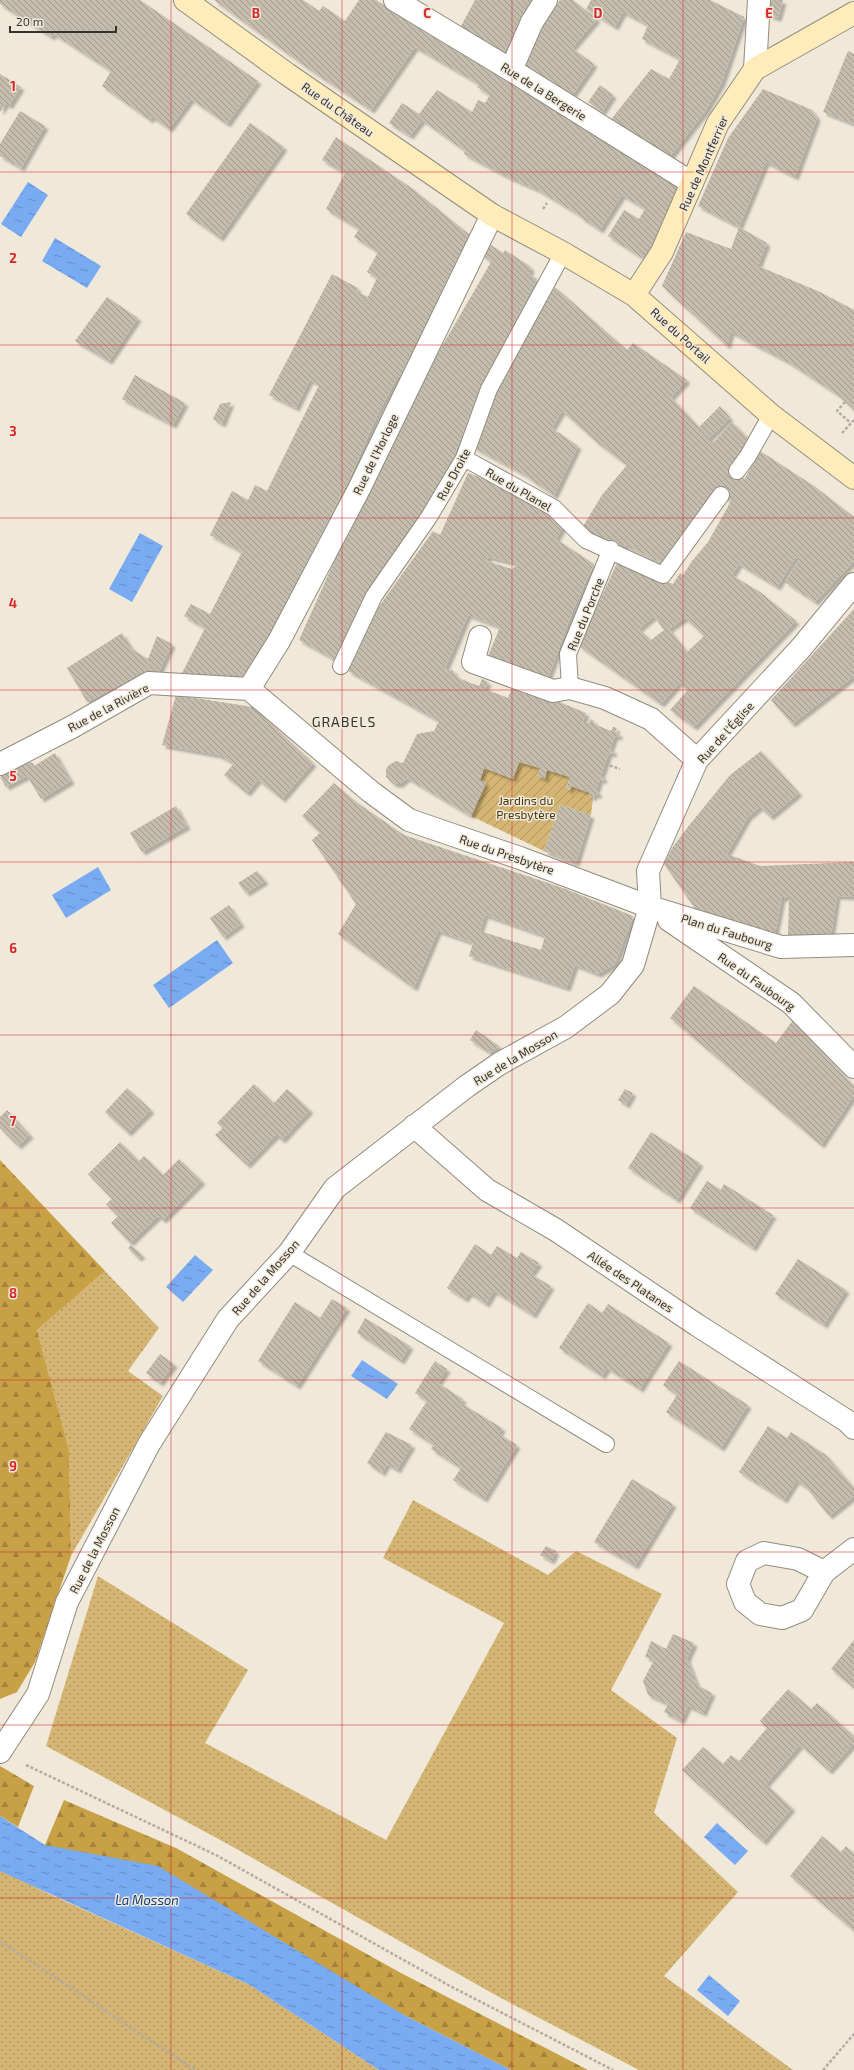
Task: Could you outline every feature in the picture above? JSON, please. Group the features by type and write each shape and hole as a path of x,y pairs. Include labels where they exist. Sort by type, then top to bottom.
{"street":[{"name":"Rue du Château","path":"185,0 287,74 492,215"},
{"name":"Rue de la Bergerie","path":"395,0 418,6 511,70 692,183"},
{"path":"511,70 532,22 546,0"},
{"path":"755,69 758,0"},
{"name":"Rue de Montferrier","path":"634,295 662,252 718,123 755,69 854,13"},
{"name":"Rue du Portail","path":"492,215 563,253 634,295 771,415 854,478"},
{"name":"Rue de l'Horloge","path":"249,689 279,641 358,489 492,215"},
{"name":"Rue de l'Église","path":"650,907 648,871 697,760 800,649 854,584"},
{"path":"480,637 474,662 553,691 570,688 605,698 651,719 697,760"},
{"name":"Rue de la Rivière","path":"0,764 149,683 249,689"},
{"name":"Rue du Presbytère","path":"249,689 371,792 409,820 520,858 650,907"},
{"name":"Plan du Faubourg","path":"650,907 781,947 854,945"},
{"name":"Rue du Faubourg","path":"650,907 791,1003 854,1067"},
{"name":"Rue de la Mosson","path":"0,1752 38,1694 67,1602 149,1444 228,1319 289,1253 335,1188 414,1126 499,1064 566,1027 610,994 633,965 650,907"},
{"name":"Allée des Platanes","path":"414,1126 487,1190 556,1230 696,1325 848,1420 854,1428"},
{"path":"824,1572 854,1549"}],"lane":[{"name":"Rue Droite","path":"341,666 374,596 429,517 464,458 489,389 563,253"},
{"path":"737,471 748,456 771,415"},
{"name":"Rue du Planel","path":"464,458 554,508 586,540 611,549"},
{"path":"611,549 664,575 720,495"},
{"name":"Rue du Porche","path":"570,688 568,654 611,549"},
{"path":"289,1253 606,1444"}],"path":[{"path":"845,402 837,411 851,423"},
{"path":"844,429 854,420"},
{"path":"605,764 620,769"},
{"path":"0,1752 53,1779 216,1855 450,1986 613,2070"},
{"path":"0,1941 195,2070"},
{"path":"823,2070 854,2034"}],"green space":[{"name":"Jardins du Presbytère","path":"519,762 540,768 537,776 547,770 570,777 566,789 570,790 571,786 590,793 589,796 593,798 591,815 560,805 544,851 471,816 486,783 480,780 484,768 513,778"},
{"path":"0,1160 105,1271 37,1330 69,1450 71,1556 35,1662 17,1692 0,1699"},
{"path":"105,1271 159,1328 128,1371 163,1396 71,1556 69,1450 37,1330"},
{"path":"413,1500 548,1575 576,1551 662,1594 611,1690 677,1738 654,1813 738,1892 664,1976 793,2070 639,2070 499,1997 224,1842 46,1746 98,1576 248,1670 205,1743 386,1840 504,1623 383,1558"},
{"path":"0,1766 34,1786 18,1827 0,1816"},
{"path":"64,1800 176,1848 401,1973 588,2070 511,2070 404,2015 45,1845"},
{"path":"0,1869 49,1894 250,1985 379,2070 0,2070"}],"water":[{"path":"28,182 48,195 21,237 1,224"},
{"path":"55,238 101,266 87,288 42,261"},
{"path":"140,533 163,546 132,602 109,589"},
{"path":"98,867 111,890 66,918 52,895"},
{"path":"217,940 233,963 169,1008 153,985"},
{"path":"195,1255 213,1270 183,1302 166,1287"},
{"path":"362,1360 398,1384 387,1399 351,1376"},
{"name":"La Mosson","path":"0,1816 45,1845 158,1866 404,2015 511,2070 379,2070 250,1985 0,1871"},
{"path":"717,1823 748,1851 735,1865 704,1837"},
{"path":"709,1975 740,2001 728,2016 697,1990"}],"building":[{"path":"0,0 140,0 258,81 227,124 191,99 169,129 152,117 150,120 102,86 111,71 54,34 51,37 0,4"},
{"path":"214,0 303,0 319,11 323,6 345,21 359,0 376,0 423,31 679,183 664,223 644,259 608,236 624,210 639,219 645,209 622,195 600,230 580,217 581,216 538,190 510,178 464,154 465,151 422,120 410,136 389,123 402,103 419,114 437,90 472,112 478,100 485,103 490,95 477,87 479,84 415,47 371,110 312,71"},
{"path":"475,0 534,0 503,54 460,28"},
{"path":"560,0 573,0 597,19 572,48 594,64 571,97 522,65 539,27"},
{"path":"591,0 710,0 744,17 722,82 706,110 669,158 609,122 651,69 669,79 680,59 642,39 648,25 623,12 615,27 586,9"},
{"path":"767,0 783,0 778,18 763,14"},
{"path":"848,51 854,54 854,124 823,112"},
{"path":"0,74 21,87 9,106 6,103 0,112"},
{"path":"600,85 613,95 602,112 588,102"},
{"path":"763,89 812,110 817,118 795,177 766,162 739,227 698,206 728,138"},
{"path":"20,111 45,126 21,168 0,156 0,144"},
{"path":"250,123 284,147 220,238 186,214"},
{"path":"336,137 413,189 470,235 449,275 405,371 397,378 379,411 350,478 247,680 180,677 205,628 184,616 191,604 210,614 242,552 210,535 232,491 248,500 255,485 267,491 319,385 310,380 296,408 269,395 332,274 358,288 356,291 368,297 377,278 367,272 378,252 354,237 359,229 326,209 345,173 322,160"},
{"path":"739,227 767,243 758,266 820,292 854,310 854,410 838,395 788,362 731,332 727,346 662,286 686,232 731,249"},
{"path":"491,245 503,253 505,250 528,265 531,268 529,274 537,279 481,386 447,474 368,593 334,659 299,640 347,533 423,379 491,262 483,256"},
{"path":"555,287 627,350 633,343 687,380 671,397 699,427 720,406 730,418 709,438 713,443 732,422 750,440 733,465 744,480 760,451 814,486 854,517 854,561 815,602 785,582 800,558 796,557 777,587 739,564 732,575 760,592 796,621 694,727 670,710 687,691 680,682 661,704 579,646 617,563 673,584 680,573 683,575 692,561 708,542 731,501 714,491 664,564 625,545 622,550 582,528 602,495 627,465 599,444 562,411 552,428 578,446 554,496 525,475 473,447 492,398","holes":["654,616 664,630 651,640 639,629","685,618 704,636 687,652 669,629"]},
{"path":"107,297 138,318 109,361 75,341"},
{"path":"135,375 185,403 173,425 122,399"},
{"path":"231,402 222,424 213,419 220,404"},
{"path":"468,473 495,482 535,504 564,525 556,539 594,564 573,610 548,678 488,656 500,627 468,615 445,669 450,671 452,669 458,678 479,686 482,679 488,682 485,689 508,698 514,683 586,713 583,722 589,723 591,719 594,721 594,724 611,731 613,727 617,728 615,732 620,734 618,737 615,736 610,749 614,751 612,754 609,753 601,776 604,777 603,781 600,779 596,791 599,793 597,796 594,794 593,798 589,796 590,793 571,786 570,790 566,789 570,777 547,770 545,779 537,776 540,768 519,762 513,779 484,768 480,780 486,783 471,816 407,778 400,784 394,784 386,777 386,769 389,765 396,761 403,763 417,734 434,731 439,721 348,671 375,612 433,531 440,535","holes":["488,557 519,564 512,569 487,561"]},
{"path":"854,609 854,676 792,724 771,700"},
{"path":"122,633 132,649 148,659 157,636 172,644 157,676 140,675 87,702 67,668"},
{"path":"176,695 253,707 313,763 282,799 258,780 247,793 224,775 234,763 218,755 162,745"},
{"path":"761,751 799,793 770,817 760,807 748,817 727,854 760,866 854,862 854,897 837,896 831,936 788,935 789,898 782,898 775,934 696,910 664,864 672,848 730,775"},
{"path":"55,753 71,781 41,799 27,776 6,787 0,777 27,762 33,763 34,766"},
{"path":"334,783 356,802 404,835 563,888 633,916 615,964 598,974 575,965 567,988 469,956 473,943 438,931 414,988 338,934 356,904 312,840 320,833 302,816","holes":["485,915 545,936 541,950 480,931"]},
{"path":"560,805 591,815 576,863 544,851"},
{"path":"176,806 187,826 142,852 130,833"},
{"path":"257,871 265,881 246,893 238,883"},
{"path":"229,905 241,924 223,937 210,918"},
{"path":"694,986 776,1043 793,1020 854,1086 854,1095 821,1145 670,1018"},
{"path":"476,1030 499,1046 490,1053 470,1040"},
{"path":"254,1084 274,1103 287,1089 310,1110 282,1140 276,1135 247,1165 215,1135 223,1128 217,1123"},
{"path":"127,1088 151,1110 128,1133 105,1112"},
{"path":"625,1089 633,1093 626,1105 618,1100"},
{"path":"7,1110 30,1135 18,1146 0,1128 0,1117"},
{"path":"651,1132 700,1163 677,1200 628,1168"},
{"path":"120,1142 139,1161 144,1156 163,1175 179,1159 202,1181 163,1220 158,1216 130,1243 111,1223 118,1216 106,1204 112,1199 88,1174"},
{"path":"707,1181 721,1190 724,1184 773,1215 753,1248 690,1208"},
{"path":"475,1244 491,1255 497,1246 517,1258 521,1252 539,1263 531,1274 551,1286 533,1315 494,1291 486,1304 469,1293 465,1299 447,1288"},
{"path":"131,1245 142,1255 138,1258 128,1248"},
{"path":"798,1259 846,1290 824,1325 775,1294"},
{"path":"332,1299 347,1308 297,1386 258,1361 295,1302 320,1318"},
{"path":"588,1303 602,1313 608,1304 669,1343 640,1389 607,1368 602,1376 559,1348"},
{"path":"365,1318 410,1346 401,1361 357,1333"},
{"path":"160,1354 174,1364 160,1383 146,1373"},
{"path":"435,1361 447,1369 438,1383 463,1399 461,1403 502,1428 499,1434 517,1445 484,1499 453,1480 461,1468 431,1449 434,1445 409,1429 427,1401 415,1393"},
{"path":"679,1361 748,1405 721,1448 666,1412 677,1395 663,1385"},
{"path":"768,1426 787,1438 791,1432 826,1455 854,1488 854,1496 829,1516 806,1487 796,1481 784,1500 739,1472"},
{"path":"386,1432 412,1445 397,1470 387,1464 382,1473 367,1463"},
{"path":"632,1479 673,1504 635,1566 594,1542"},
{"path":"546,1546 556,1551 551,1561 540,1555"},
{"path":"673,1634 694,1643 687,1659 697,1685 712,1693 703,1713 688,1706 681,1721 664,1712 668,1704 648,1695 643,1681 654,1660 645,1657 651,1641 666,1649"},
{"path":"854,1640 854,1688 831,1669"},
{"path":"788,1689 811,1709 817,1703 854,1736 854,1743 829,1771 800,1745 766,1784 792,1808 763,1842 682,1770 703,1747 723,1764 731,1755 739,1761 767,1728 760,1721"},
{"path":"822,1836 841,1852 846,1846 854,1854 854,1931 790,1876"}],"district":[{"name":"GRABELS","path":"344,721"}]}
